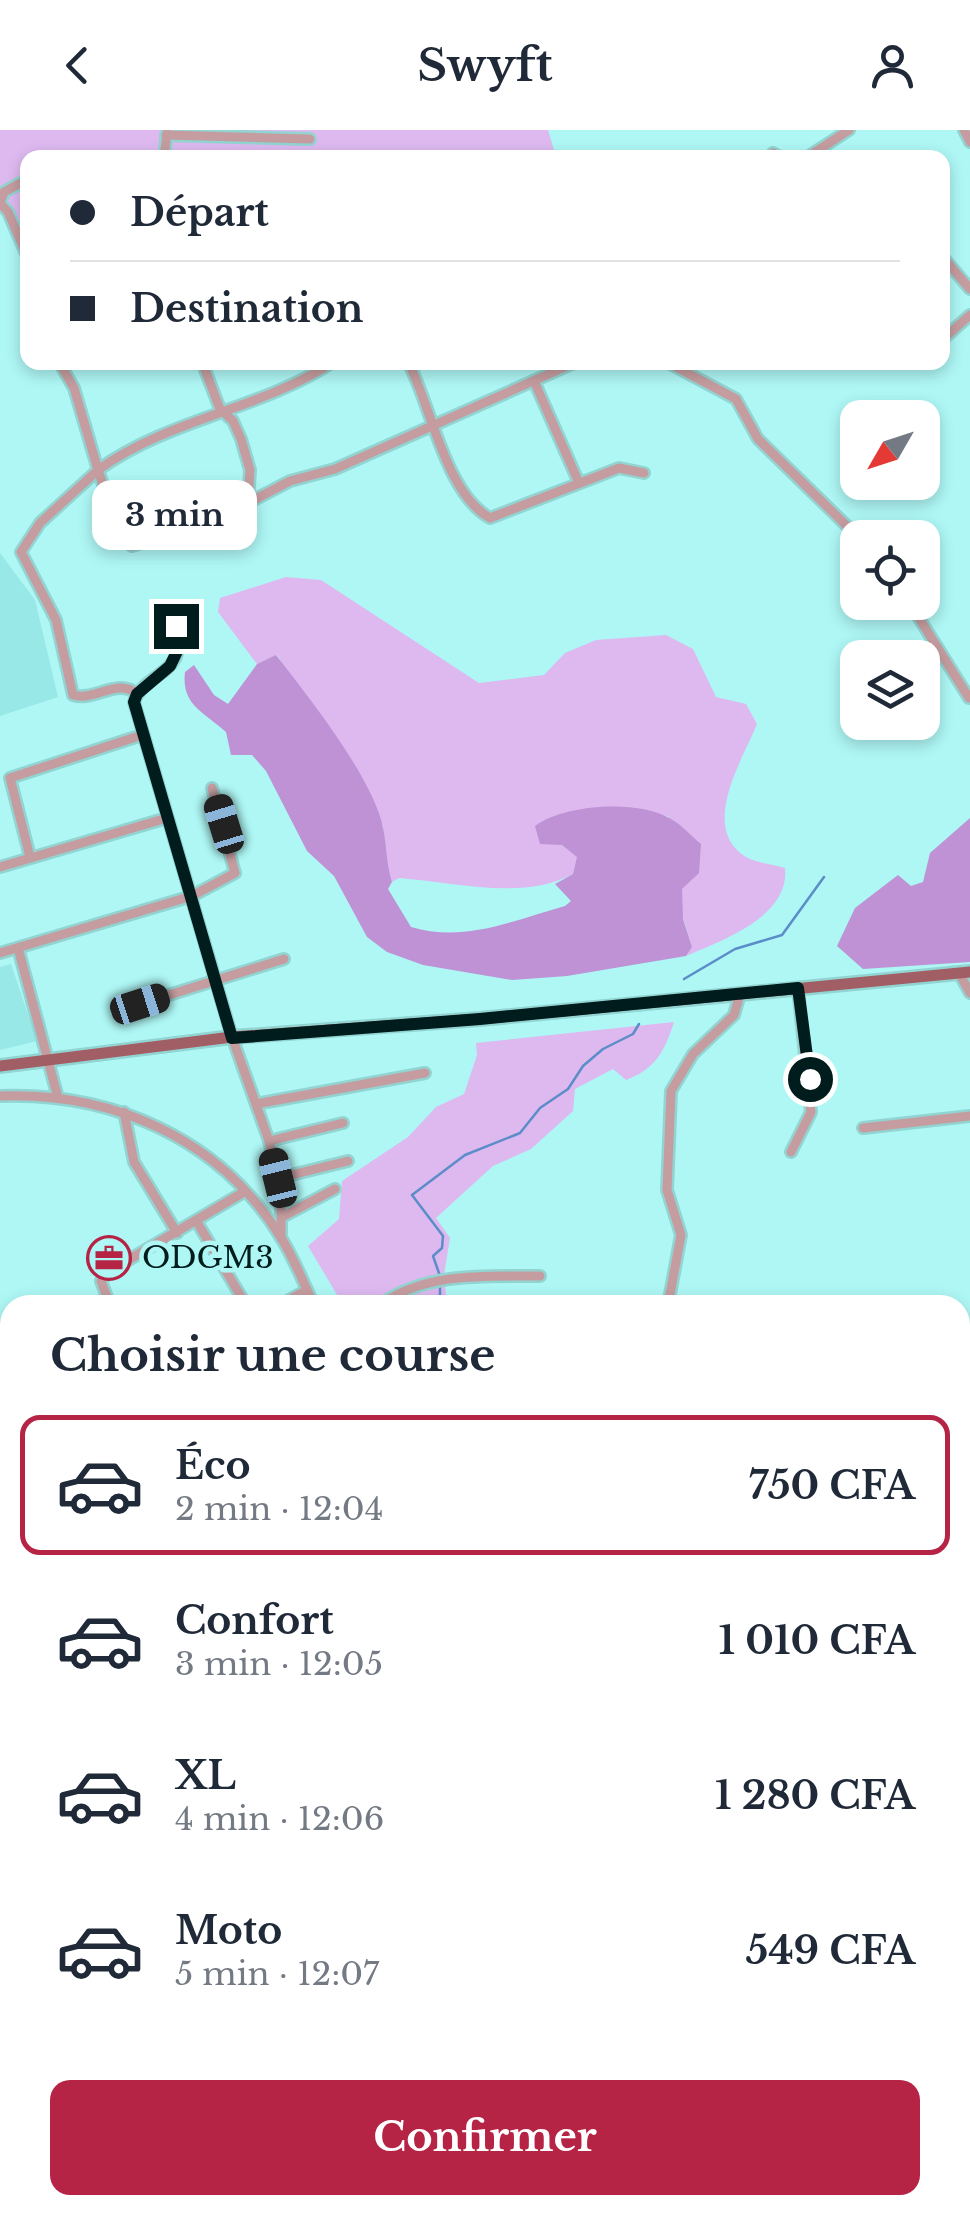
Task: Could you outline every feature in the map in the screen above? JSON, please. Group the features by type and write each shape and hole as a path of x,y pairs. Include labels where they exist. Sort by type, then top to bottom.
{"main road":[{"path":"0,1066 232,1038 965,972"}],"street":[{"path":"819,150 850,130"},
{"path":"964,130 970,142"},
{"path":"167,132 310,138"},
{"path":"20,183 4,192 0,203 20,242"},
{"path":"950,265 970,289"},
{"path":"950,333 970,315"},
{"path":"64,370 74,388 121,538 132,546 248,503 299,478 335,469 558,370"},
{"path":"205,370 220,409 233,421 250,470 248,503"},
{"path":"137,694 120,687 80,698 73,694 56,620 21,552 40,523 98,470 135,443 220,409 284,390 319,370"},
{"path":"412,370 422,388 430,424 471,502 490,518 619,468 644,473"},
{"path":"682,370 736,399 758,439 841,520"},
{"path":"534,381 578,483"},
{"path":"183,608 176,626 181,643 174,659 137,694 134,702 232,1038 269,1141 278,1178 282,1238"},
{"path":"920,620 969,698"},
{"path":"30,857 9,788 10,778 142,735"},
{"path":"0,953 192,896 236,873 212,788"},
{"path":"0,867 167,818"},
{"path":"18,948 56,1094"},
{"path":"140,1004 284,959"},
{"path":"965,972 970,994"},
{"path":"791,1152 811,1112 798,988"},
{"path":"670,1295 680,1235 667,1190 671,1091 693,1054 734,1015 740,994"},
{"path":"256,1104 425,1073"},
{"path":"0,1096 56,1094 124,1112 182,1141 244,1192 282,1238 309,1295"},
{"path":"124,1112 134,1162 177,1233"},
{"path":"864,1128 970,1116"},
{"path":"269,1141 343,1124"},
{"path":"278,1178 348,1161"},
{"path":"282,1217 335,1189"},
{"path":"107,1295 102,1281 108,1272 244,1192"},
{"path":"197,1222 240,1295"},
{"path":"395,1295 426,1282 540,1276"},
{"path":"297,1295 306,1290"}],"shaded area":[{"path":"0,130 548,130 554,150 20,150 20,230 16,221 0,210"},
{"path":"0,553 35,600 58,697 0,716"},
{"path":"286,577 321,580 479,683 544,675 565,653 596,640 666,635 693,649 716,697 746,704 757,724 728,794 726,829 732,844 746,857 785,868 784,885 777,900 751,924 686,956 692,947 683,918 668,816 644,813 562,845 578,857 573,874 554,882 510,888 399,878 392,882 384,858 383,826 277,655 257,664 218,612 220,598"},
{"path":"276,655 338,738 367,786 383,828 392,882 388,889 411,927 470,931 565,906 571,901 555,884 573,874 577,857 562,845 540,844 535,826 582,809 622,807 671,819 701,844 699,873 682,889 683,919 692,947 686,956 567,976 512,980 423,965 387,952 367,937 334,876 307,851 266,771 252,755 231,755 226,732 196,707 187,692 185,672 194,665 214,695 228,704 257,664"},
{"path":"970,818 970,962 863,969 837,946 855,908 898,875 911,886 923,882 930,853"},
{"path":"11,964 37,1041 0,1050 0,967"},
{"path":"674,1022 663,1050 645,1070 626,1080 613,1069 575,1089 573,1111 531,1149 493,1166 436,1218 450,1238 444,1275 446,1295 337,1295 308,1246 339,1219 342,1181 408,1137 436,1107 464,1094 477,1055 476,1043"}],"waterway":[{"path":"684,979 735,949 782,935 824,877"},
{"path":"440,1276 433,1256 442,1248 443,1236 412,1195 465,1155 520,1133 540,1108 568,1089 583,1066 603,1049 633,1034 639,1024"},
{"path":"440,1287 440,1295"}],"place":[{"name":"ODGM3","path":"109,1258"}],"route":[{"path":"176,626 181,643 174,659 135,696 134,702 232,1038 798,988 810,1079"}]}
